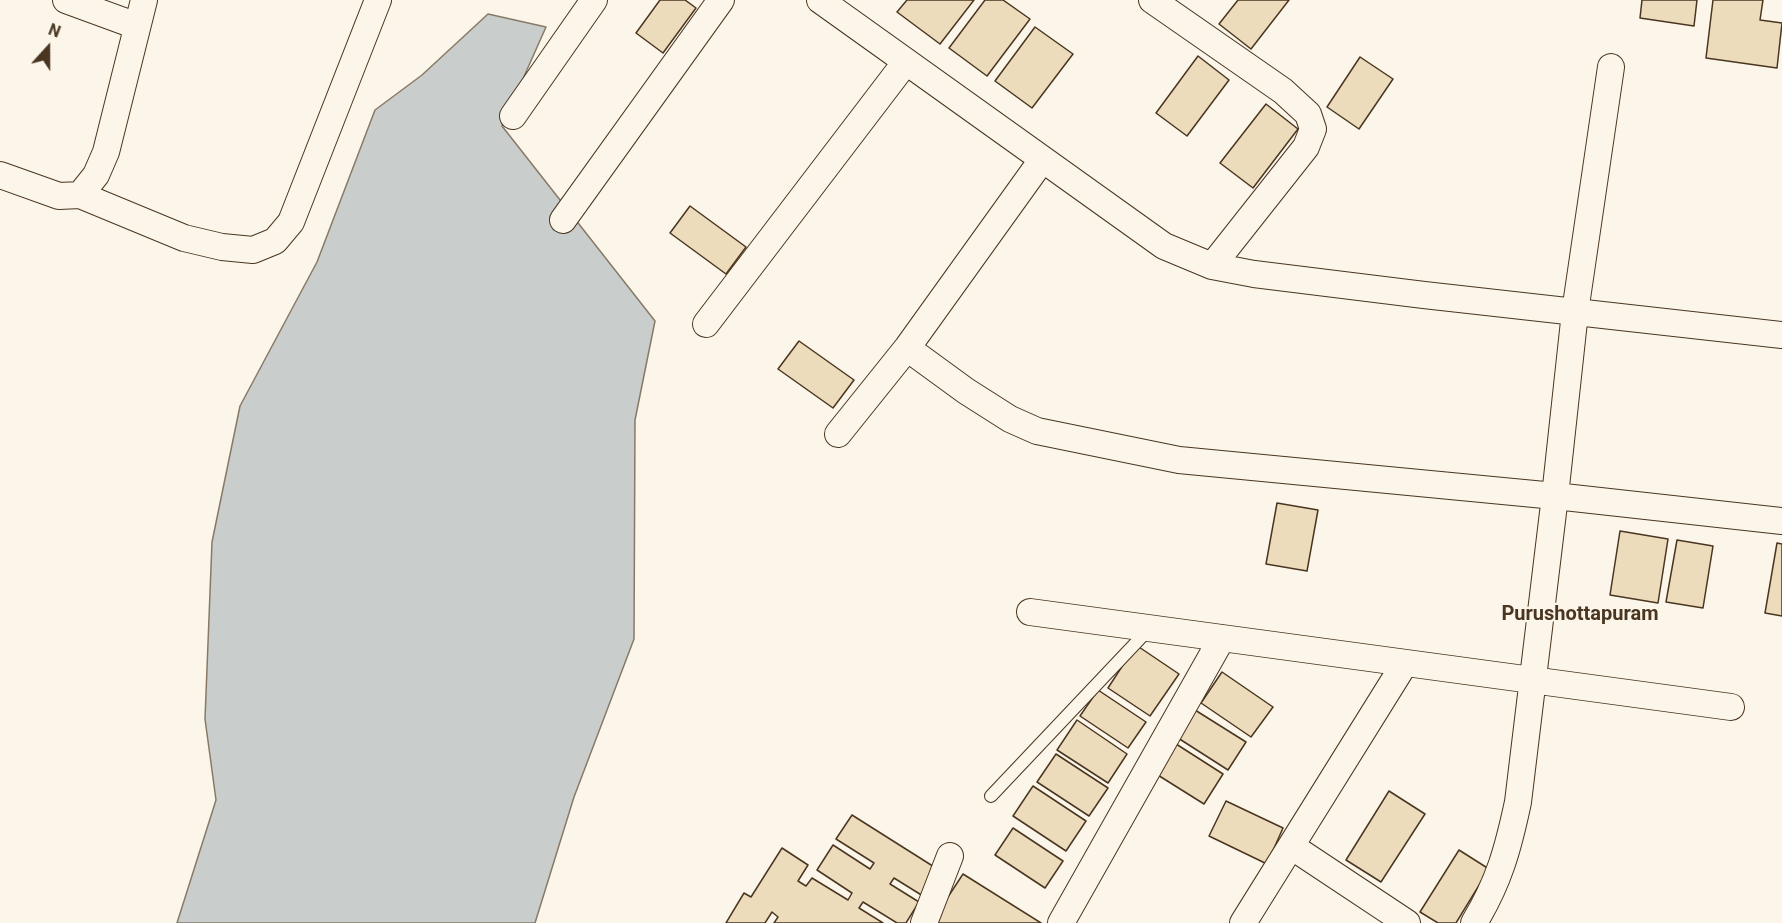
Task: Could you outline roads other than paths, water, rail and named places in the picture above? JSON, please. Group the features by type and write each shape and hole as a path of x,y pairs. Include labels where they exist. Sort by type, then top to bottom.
{"street":[{"path":"66,0 137,26"},
{"path":"80,195 96,175 106,152 144,0"},
{"path":"0,175 59,196 80,195 184,238 222,247 253,250 275,241 291,222 378,0"},
{"path":"513,116 594,0"},
{"path":"563,220 721,0"},
{"path":"819,0 1164,246 1212,266 1254,274 1782,335"},
{"path":"1156,1 1283,92 1308,114 1313,129 1306,147 1212,266"},
{"path":"706,324 905,63"},
{"path":"1474,923 1490,896 1509,845 1518,802 1556,496 1575,312 1611,67"},
{"path":"838,434 908,348 1042,160"},
{"path":"908,348 966,391 1010,419 1037,431 1179,460 1556,496 1782,521"},
{"path":"1030,612 1731,707"},
{"path":"1060,923 1222,638"},
{"path":"1243,923 1405,663"},
{"path":"1291,846 1407,923"},
{"path":"924,923 950,856"}],"lane":[{"path":"991,796 1149,628"}],"district":[{"name":"Purushottapuram","path":"1580,615"}]}
